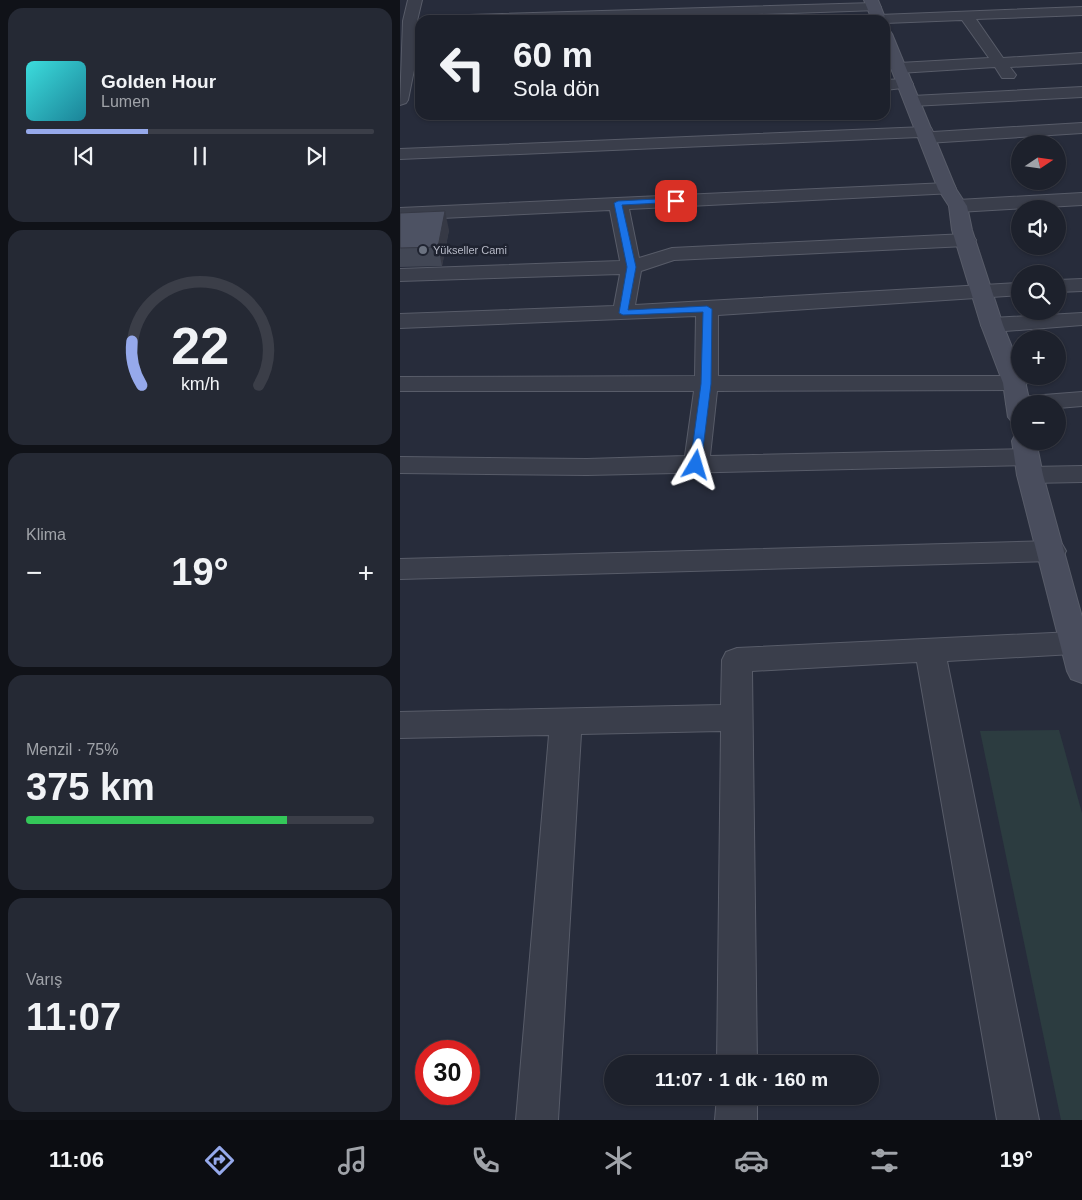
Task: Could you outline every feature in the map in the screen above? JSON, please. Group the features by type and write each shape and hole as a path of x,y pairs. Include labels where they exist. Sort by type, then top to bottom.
{"main road":[{"path":"890,47 948,189 958,206 966,240 992,325 1016,395"},
{"path":"1027,458 1052,551 1073,603 1078,657"}],"street":[{"path":"404,101 409,59 410,21 415,0"},
{"path":"549,0 549,15"},
{"path":"890,22 966,16 1082,11"},
{"path":"966,16 1050,129"},
{"path":"979,34 998,34"},
{"path":"906,85 1000,63 1082,58"},
{"path":"890,85 1023,95 1082,92"},
{"path":"400,154 1082,128"},
{"path":"400,214 948,189"},
{"path":"958,206 1082,199"},
{"path":"618,203 631,267 623,313"},
{"path":"400,275 631,267 672,254 966,240"},
{"path":"1066,286 1082,285"},
{"path":"400,321 707,309 1011,289"},
{"path":"696,465 706,384 707,309"},
{"path":"992,325 1082,319"},
{"path":"400,384 706,384 1011,401"},
{"path":"1066,400 1082,399"},
{"path":"400,465 587,467 1027,458 1082,474"},
{"path":"400,569 1052,551"},
{"path":"736,1055 737,660 930,652 1078,657"},
{"path":"930,652 1018,1120"},
{"path":"400,725 737,718"},
{"path":"537,1120 566,722"},
{"path":"736,1105 736,1120"}],"shaded area":[{"path":"1059,730 1082,813 1082,1120 1061,1120 980,731"}],"building":[{"path":"445,211 438,247 400,248 400,213"}],"place":[{"name":"Yükseller Cami","path":"423,250"}],"route":[{"path":"676,201 618,203 631,267 623,313 707,309 706,384 696,465"}]}
